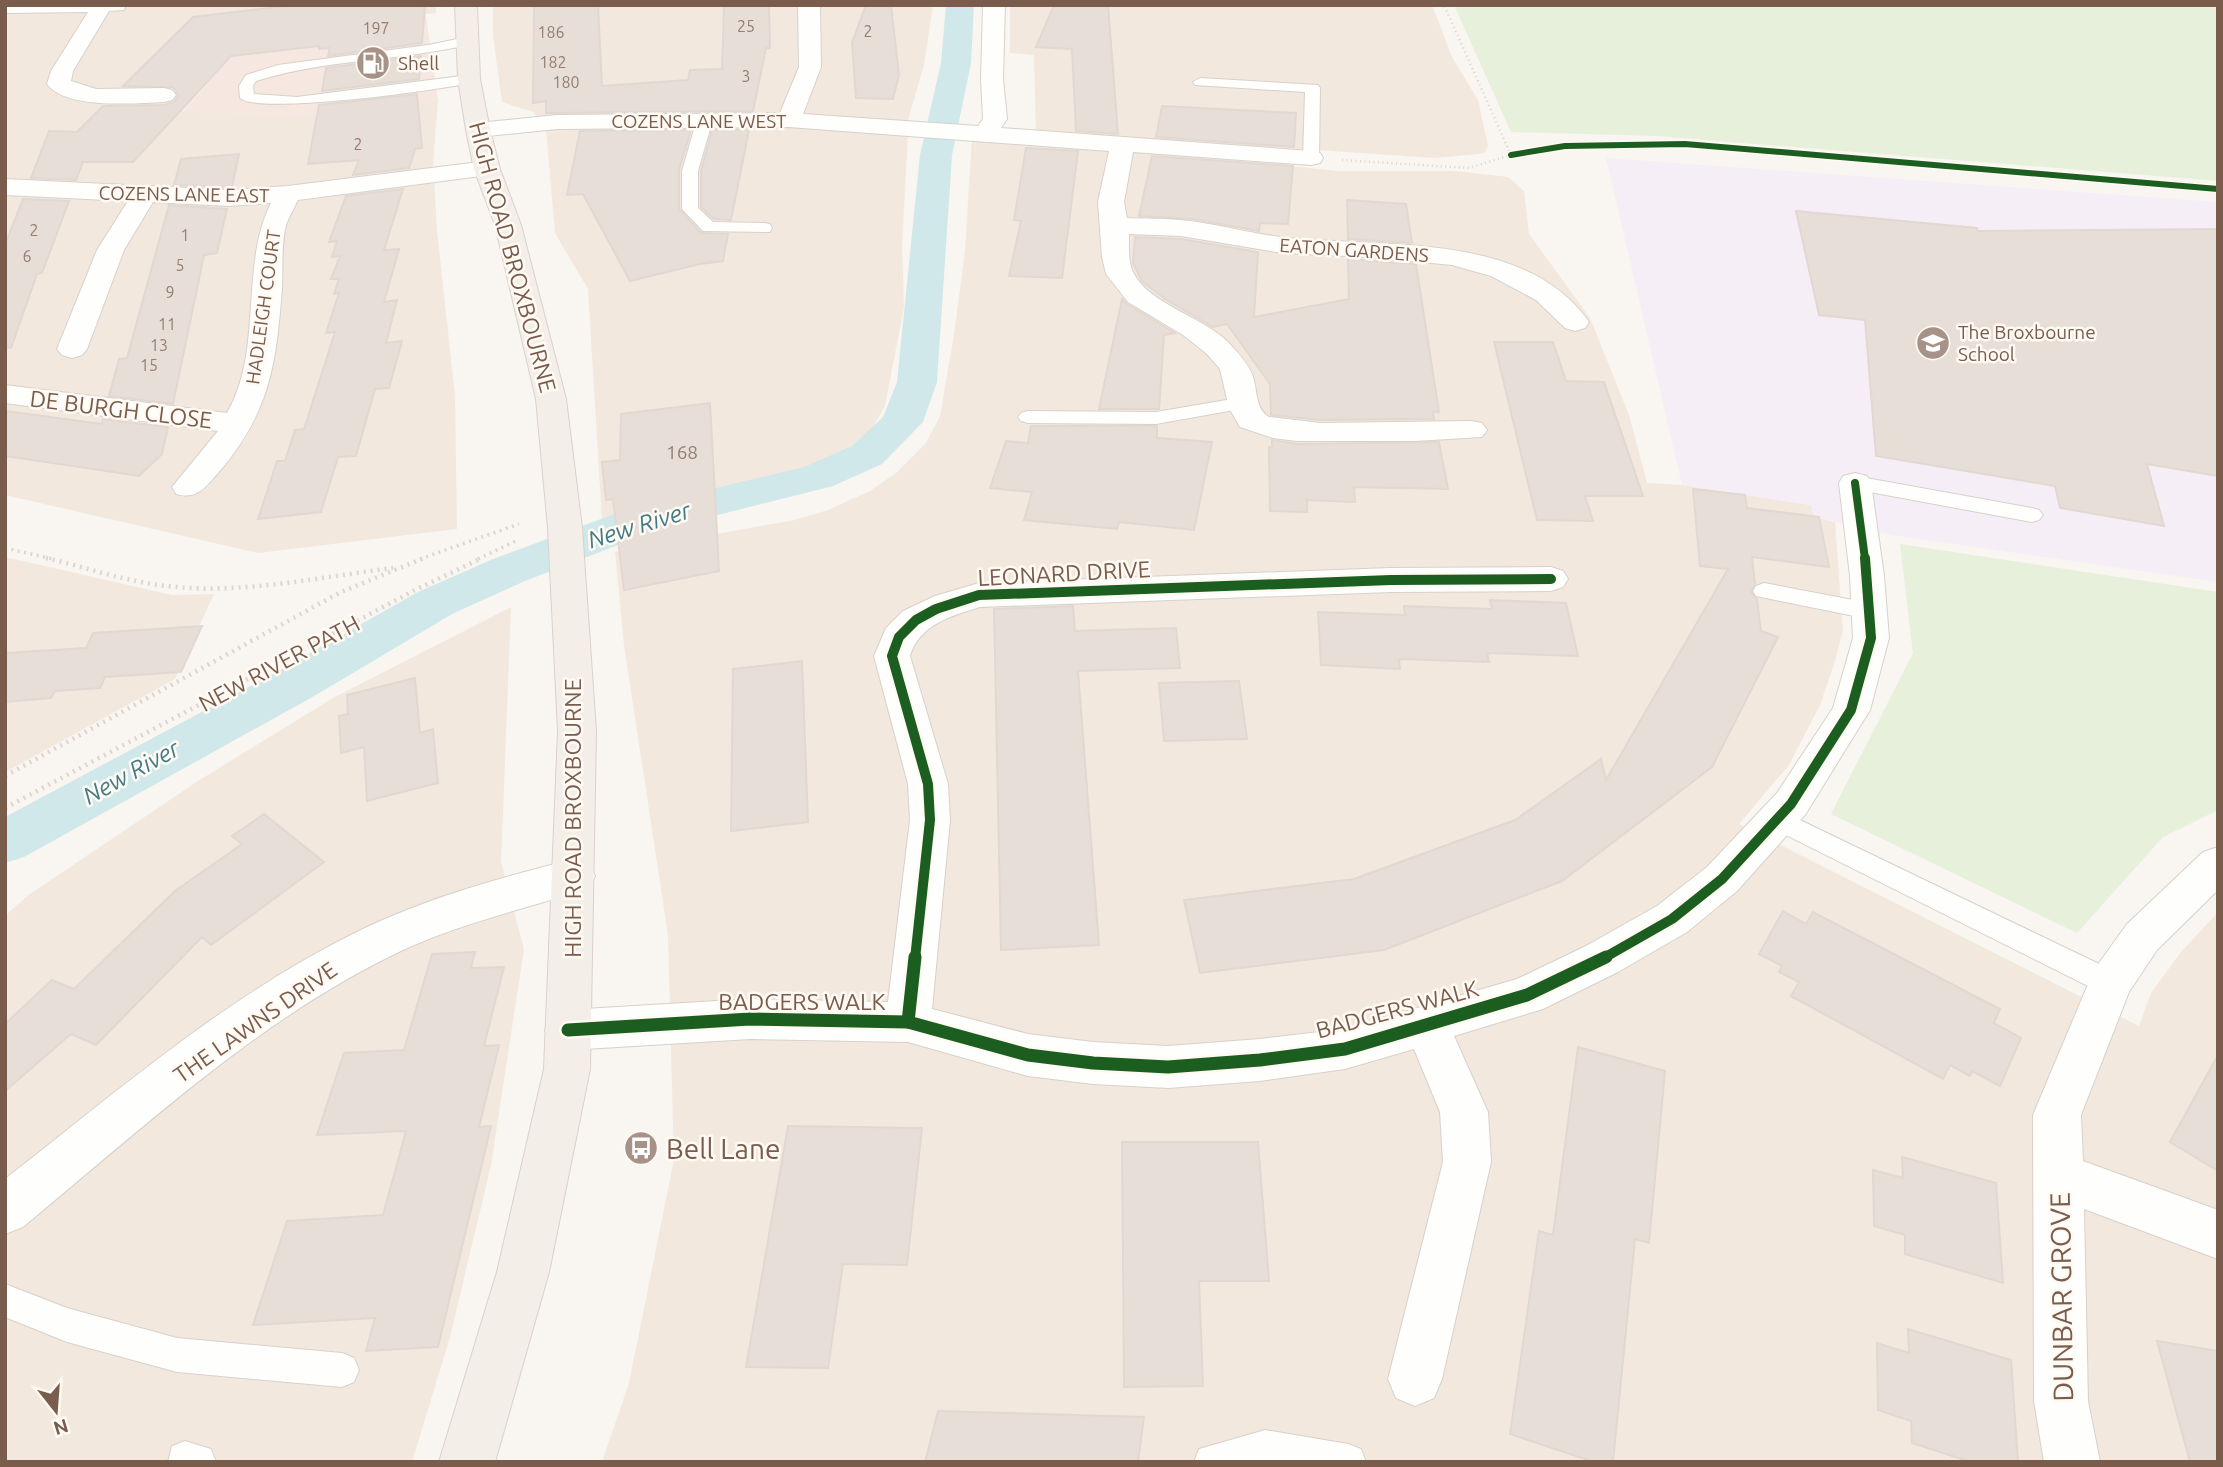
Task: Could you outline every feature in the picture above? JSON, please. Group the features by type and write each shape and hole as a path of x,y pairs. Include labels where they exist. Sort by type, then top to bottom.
{"main road":[{"name":"HIGH ROAD BROXBOURNE","path":"466,5 469,79 478,130 487,169 508,225 551,399 565,527 577,731 575,876 567,1069 523,1272 467,1462"}],"street":[{"path":"789,120 810,67 809,5"},
{"path":"975,132 995,119 994,5"},
{"path":"5,7 109,6"},
{"path":"109,6 62,71 59,84 72,92 97,96 164,96"},
{"name":"COZENS LANE WEST","path":"478,130 556,122 705,119 789,120 975,132"},
{"path":"975,132 1311,158"},
{"path":"1123,143 1111,202 1117,264 1126,285 1144,300 1212,342 1234,368 1244,412 1252,422 1291,431 1381,433 1472,430"},
{"name":"COZENS LANE EAST","path":"5,187 229,198 288,194 487,169"},
{"name":"HADLEIGH COURT","path":"188,487 227,442 247,406 256,378 265,319 273,225 288,194"},
{"path":"72,349 110,248 124,221 145,195"},
{"name":"EATON GARDENS","path":"1115,226 1181,228 1282,246 1370,249 1453,257 1501,270 1535,288 1546,294 1575,322"},
{"name":"DE BURGH CLOSE","path":"9,398 237,424"},
{"name":"BADGERS WALK","path":"568,1030 750,1019 908,1022 1028,1055 1093,1063 1168,1067 1260,1060 1345,1049 1527,995 1602,960 1672,919 1722,879 1791,804 1851,710 1871,638 1855,483"},
{"name":"LEONARD DRIVE","path":"908,1022 930,820 928,784 892,656 899,635 920,618 945,605 979,595 1378,581 1551,579"},
{"path":"2059,1176 2057,1115 2110,983 2142,937 2218,864"},
{"name":"THE LAWNS DRIVE","path":"5,1210 245,1022 333,966 407,929 476,904 575,876"},
{"path":"1415,1379 1467,1162 1464,1112 1427,1026"},
{"name":"DUNBAR GROVE","path":"2072,1462 2062,1401 2059,1176 2218,1235"}],"lane":[{"path":"467,41 428,50 283,68 251,78 246,86 247,98 297,101 469,79"},
{"path":"1200,82 1312,88 1311,158"},
{"path":"705,119 690,172 691,209 709,227 764,228"},
{"path":"1028,417 1156,418 1244,404"},
{"path":"1855,483 2032,515"},
{"path":"1764,592 1869,611"},
{"path":"1777,819 2110,983"},
{"path":"5,1300 67,1325 177,1355 342,1370"},
{"path":"1212,1462 1265,1448 1348,1462"}],"path":[{"path":"1311,158 1469,168 1511,155 1444,5"},
{"path":"5,776 61,748 341,592 519,524"},
{"path":"5,548 165,586 199,589 398,568"}],"shaded area":[{"path":"5,5 436,5 436,13 248,36 183,111 306,116 438,100 433,163 437,231 455,396 457,529 258,553 5,495"},
{"path":"493,5 933,5 924,65 909,116 902,244 904,307 885,406 871,430 849,450 821,469 780,481 602,520 588,289 555,233 546,129 533,112 502,102 493,35"},
{"path":"1010,5 1432,5 1452,57 1478,100 1488,146 1485,152 1479,154 1434,158 1036,131 1034,55 1010,53"},
{"path":"426,15 438,100 306,116 183,112 248,36"},
{"path":"972,138 1338,171 1455,171 1508,177 1524,191 1529,234 1590,318 1629,415 1647,483 1682,485 1811,505 1814,517 1835,522 1843,630 1835,661 1820,705 1789,765 1739,824 2139,1026 2151,993 2181,952 2218,912 2218,1462 602,1462 629,1383 674,1159 668,935 624,645 615,552 795,520 828,510 870,491 896,473 926,443 940,416 954,335 965,251"},
{"name":"The Broxbourne School","path":"1606,158 2218,202 2218,582 1891,535 1814,517 1811,505 1682,485"},
{"path":"5,557 172,595 214,594 175,679 7,771"},
{"path":"511,607 501,862 524,949 491,1165 450,1337 412,1462 5,1462 5,916 27,896 198,781 333,698"}],"green space":[{"path":"1454,5 2218,5 2218,181 1656,136 1511,132"},
{"path":"1900,544 2218,592 2218,810 2163,837 2077,933 1831,814 1913,653"}],"building":[{"path":"295,5 425,5 422,43 328,56 330,48 319,49 319,46 231,56 133,162 83,162 76,180 31,178 49,131 77,132 103,106 164,105 174,102 179,95 173,87 123,86 193,17"},
{"path":"534,5 598,5 602,86 688,80 690,70 722,69 724,5 769,5 770,48 766,48 753,111 546,113 546,101 533,103"},
{"path":"866,5 891,5 899,75 893,99 856,98 852,43"},
{"path":"1054,5 1108,5 1118,134 1076,131 1072,49 1036,47"},
{"path":"421,56 419,79 322,91 326,68"},
{"path":"417,94 422,148 415,149 409,168 353,175 359,160 308,164 319,105"},
{"path":"1162,106 1296,113 1294,147 1156,137"},
{"path":"691,130 679,170 679,209 701,233 728,234 723,261 630,281 583,194 567,195 580,131"},
{"path":"712,130 749,130 731,220 714,219 701,207 701,171"},
{"path":"1026,148 1078,151 1062,278 1009,276 1021,221 1014,220"},
{"path":"239,154 232,187 174,185 181,159"},
{"path":"1152,156 1293,166 1288,224 1260,223 1259,231 1193,219 1139,216"},
{"path":"403,189 384,250 399,249 384,302 397,300 386,343 402,341 389,388 375,389 356,456 338,457 321,512 258,519 277,461 285,461 295,430 304,429 335,332 326,333 339,293 334,294 339,279 331,279 340,256 332,257 337,241 329,242 346,196"},
{"path":"23,199 69,201 42,273 37,274 11,348 5,347 5,245"},
{"path":"1347,200 1406,204 1412,243 1348,239"},
{"path":"169,205 227,209 217,253 204,255 173,404 109,396 119,359 127,358"},
{"path":"1796,211 1977,228 1978,231 2218,229 2218,476 2147,464 2164,526 2060,508 2055,486 1876,456 1865,320 1819,315"},
{"path":"1135,237 1181,239 1258,252 1254,317 1349,299 1348,259 1416,264 1439,412 1433,412 1434,419 1321,420 1271,415 1270,384 1227,324 1213,327 1165,299 1142,281 1133,263"},
{"path":"1122,299 1175,333 1164,335 1159,409 1099,409"},
{"path":"1494,342 1553,342 1566,381 1604,382 1643,496 1585,496 1593,521 1537,520"},
{"path":"710,403 719,571 624,590 613,499 606,500 602,462 620,460 621,414"},
{"path":"5,411 102,424 103,419 168,427 162,454 139,476 5,456"},
{"path":"1031,426 1157,426 1157,438 1212,442 1194,530 1119,522 1117,529 1024,520 1032,492 990,488 1006,441 1028,443"},
{"path":"1272,440 1297,444 1439,442 1448,489 1354,487 1355,502 1307,500 1307,512 1270,511 1269,447 1272,447"},
{"path":"1693,489 1745,495 1747,508 1819,517 1829,567 1752,557 1755,584 1751,592 1757,599 1761,631 1778,637 1712,767 1562,881 1384,950 1200,973 1184,900 1354,879 1515,820 1601,759 1606,780 1728,569 1700,566"},
{"path":"1490,600 1566,603 1578,656 1487,653 1489,662 1399,659 1400,669 1321,665 1318,612 1405,615 1404,606 1492,609"},
{"path":"1073,606 1075,631 1176,628 1180,668 1078,671 1099,945 1001,950 994,609"},
{"path":"202,626 181,672 105,677 100,688 55,691 51,698 5,702 5,653 86,648 93,633"},
{"path":"802,661 808,822 731,831 733,669"},
{"path":"415,678 420,733 433,729 438,783 367,801 364,747 341,753 339,716 348,714 347,695"},
{"path":"1239,681 1247,739 1164,741 1159,683"},
{"path":"264,814 324,862 211,945 202,937 96,1045 71,1034 5,1091 5,1024 52,980 74,989 175,891 242,844 232,836"},
{"path":"1783,911 1806,924 1813,912 2000,1009 1994,1023 2021,1038 2000,1086 1972,1071 1970,1076 1950,1065 1943,1079 1791,996 1799,982 1779,972 1782,966 1759,954"},
{"path":"475,952 471,968 504,967 484,1046 499,1045 479,1127 491,1126 438,1347 366,1351 375,1318 253,1325 287,1221 383,1215 406,1131 317,1135 344,1053 404,1050 432,954"},
{"path":"1578,1047 1665,1071 1649,1243 1635,1239 1613,1462 1594,1462 1510,1434 1539,1231 1553,1235"},
{"path":"2218,1055 2218,1171 2170,1142"},
{"path":"788,1126 922,1128 907,1265 843,1264 828,1368 746,1367"},
{"path":"1122,1142 1258,1142 1269,1281 1199,1281 1203,1386 1124,1387"},
{"path":"1902,1157 1996,1183 2003,1283 1905,1254 1905,1235 1874,1226 1873,1170 1903,1178"},
{"path":"1908,1329 2011,1360 2018,1462 1971,1462 1912,1443 1911,1421 1878,1410 1877,1343 1909,1353"},
{"path":"2157,1341 2218,1351 2218,1462 2190,1462"},
{"path":"938,1411 1144,1417 1138,1462 925,1462"}],"waterway":[{"name":"New River","path":"5,842 299,682 435,603 509,570 641,520 818,477 867,455 902,422 917,382 936,155 956,63 960,5"}],"cycle path":[{"path":"1511,155 1565,146 1685,144 2218,189"},
{"path":"568,1030 750,1019 908,1022 1028,1055 1093,1063 1168,1067 1260,1060 1345,1049 1527,995 1602,959 1672,919 1722,879 1791,804 1851,710 1871,638 1867,576 1855,483"},
{"path":"908,1022 930,820 928,784 892,656 899,637 916,620 936,609 979,595 1391,580 1551,579"}],"place":[{"name":"Shell","path":"373,63"},
{"name":"The Broxbourne School","path":"1933,343"},
{"name":"Bell Lane","path":"641,1148"}]}
